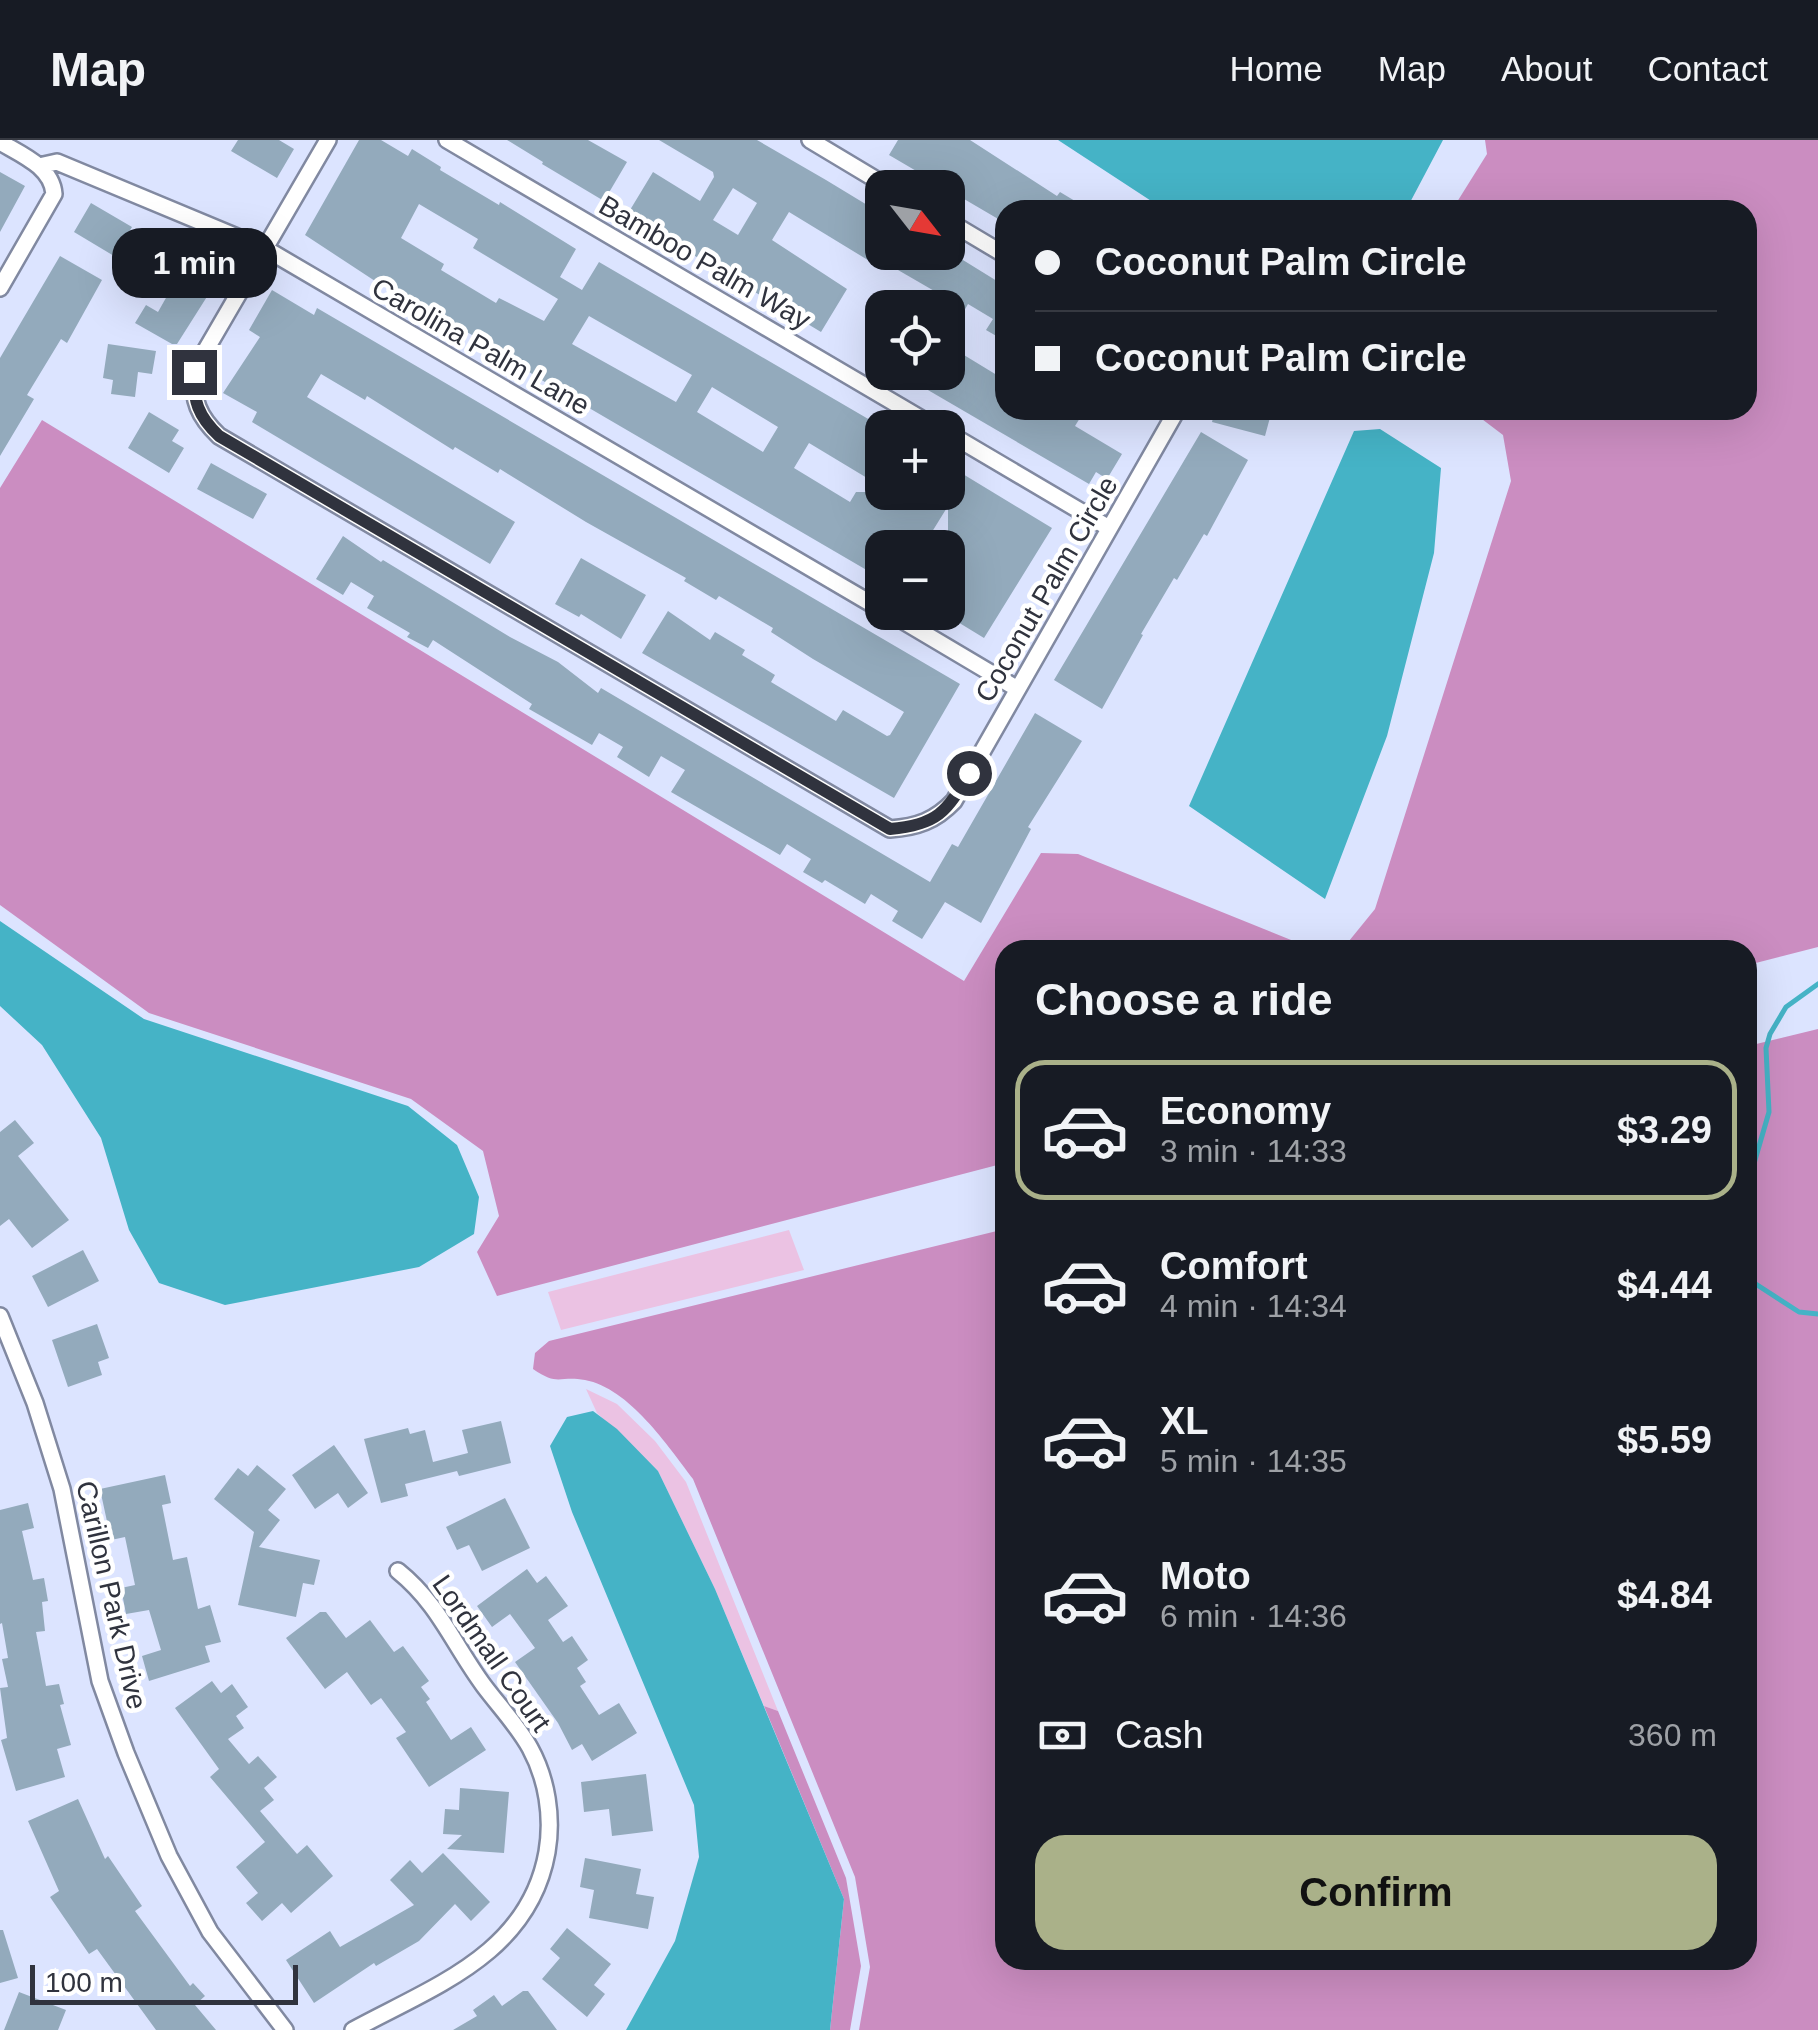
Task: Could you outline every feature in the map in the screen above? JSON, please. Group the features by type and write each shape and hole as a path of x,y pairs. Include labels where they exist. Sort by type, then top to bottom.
{"street":[{"name":"Coconut Palm Circle","path":"328,140 194,372 193,397 202,419 219,436 890,829 916,827 940,816 954,801 1171,420"},
{"name":"Bamboo Palm Way","path":"447,140 907,410"},
{"path":"810,140 865,173"},
{"path":"0,142 39,166 53,181 54,194 0,288"},
{"name":"Carolina Palm Lane","path":"39,166 57,162 266,249 865,599"},
{"path":"965,231 995,249"},
{"path":"965,444 1110,528"},
{"name":"Carolina Palm Lane","path":"917,630 1016,688"},
{"name":"Carillon Park Drive","path":"0,1316 36,1403 62,1489 100,1681 126,1752 169,1856 210,1932 285,2030"},
{"name":"Lordmall Court","path":"353,2030 471,1966 502,1942 526,1912 543,1876 551,1830 545,1785 530,1746 478,1678 424,1592 398,1570"}],"shaded area":[{"path":"1485,140 1818,140 1818,947 1757,963 1757,940 1350,940 1375,909 1511,481 1503,435 1483,420 1757,420 1757,200 1458,200 1487,154"},
{"path":"42,420 964,981 1041,853 1078,854 1291,940 995,940 995,1166 497,1296 477,1252 499,1216 483,1151 411,1099 149,1013 0,905 0,488"},
{"path":"1818,1029 1818,2030 859,2030 870,1967 855,1877 693,1479 659,1435 617,1394 585,1380 554,1379 542,1374 533,1369 535,1353 549,1341 995,1231 995,1970 1757,1970 1757,1044"},
{"path":"789,1230 804,1270 561,1330 548,1292"},
{"path":"586,1389 617,1404 655,1441 686,1482 778,1711 764,1706 715,1589 658,1471 597,1413"},
{"path":"764,1706 778,1711 846,1878 861,1966 850,2030 830,2030 844,1899"}],"water":[{"path":"1058,140 1443,140 1411,200 1150,200"},
{"path":"1380,429 1441,468 1434,553 1387,736 1325,899 1189,806 1354,431"},
{"path":"0,921 144,1019 408,1106 457,1145 479,1197 474,1234 419,1267 225,1305 159,1283 129,1230 101,1138 42,1045 0,1006"},
{"path":"593,1411 617,1429 658,1471 715,1589 844,1899 830,2030 626,2030 675,1941 699,1857 694,1805 572,1512 550,1446 567,1417"}],"building":[{"path":"238,140 279,140 294,149 277,178 231,151"},
{"path":"359,140 381,140 408,156 412,149 440,170 576,249 560,277 582,290 599,262 865,417 865,477 809,443 794,468 850,502 856,492 865,492 865,510 946,510 933,530 865,530 865,569 375,281 305,235","holes":["419,204 478,239 473,248 558,299 544,321 499,298 496,303 441,270 444,264 401,238","589,316 692,375 676,402 572,344","712,387 778,427 763,452 697,412"]},
{"path":"507,140 588,140 627,162 604,201"},
{"path":"659,140 757,140 865,204 865,258 789,212 772,240 847,289 821,332 627,215 653,172 700,201 713,172","holes":["733,188 757,203 738,235 713,220"]},
{"path":"898,140 970,140 1057,196 1060,192 1073,200 995,200 995,217 965,200 965,170 915,170 889,155"},
{"path":"0,172 25,186 0,232"},
{"path":"91,203 132,227 114,256 74,232"},
{"path":"180,247 222,273 177,344 172,344 135,323 146,305 158,312 171,289 159,282"},
{"path":"60,256 102,280 67,343 61,339 27,395 34,399 0,456 0,358"},
{"path":"965,261 995,280 995,335 986,330 993,319 968,304 965,309 965,290 933,290 898,270 965,270"},
{"path":"272,290 314,315 317,308 960,684 894,798 642,653 668,611 710,640 715,632 745,650 742,655 775,675 771,682 836,721 843,710 887,736 904,712 813,659 771,632 773,628 719,596 716,600 684,581 686,578 500,469 498,473 455,447 453,450 367,396 365,400 321,374 307,397 515,522 490,564 252,422 257,412 223,393 260,337 249,330"},
{"path":"108,344 156,351 152,374 138,372 135,397 111,394 113,380 103,378"},
{"path":"965,356 995,374 995,420 1079,420 1075,426 1122,454 1107,479 1096,472 1089,484 928,390 965,390"},
{"path":"149,412 179,430 172,441 184,448 169,473 128,448"},
{"path":"1212,420 1269,420 1265,436"},
{"path":"1201,432 1248,460 1207,536 1204,534 1177,580 1174,578 1141,634 1102,709 1054,680"},
{"path":"211,463 267,494 253,519 197,489"},
{"path":"965,475 1052,528 984,638 965,626 965,530 948,530 948,510 965,510"},
{"path":"343,536 381,562 558,662 598,693 601,688 930,882 952,844 958,847 1035,713 1082,741 1028,827 1031,829 981,923 945,902 922,939 892,921 898,911 871,894 865,904 803,872 811,859 787,844 780,855 671,792 685,770 661,756 649,777 617,757 623,747 599,733 592,745 529,709 532,704 433,640 428,648 407,637 410,633 367,608 374,596 351,582 343,595 316,579"},
{"path":"581,558 646,595 621,639 581,614 579,617 555,604"},
{"path":"15,1120 34,1143 18,1156 69,1220 32,1248 9,1219 0,1226 0,1132"},
{"path":"83,1250 99,1281 48,1307 32,1276"},
{"path":"97,1324 109,1358 98,1362 102,1375 68,1387 52,1340"},
{"path":"501,1421 511,1463 405,1484 408,1496 381,1503 364,1439 408,1428 410,1434 425,1430 433,1462 468,1453 462,1430"},
{"path":"334,1445 368,1493 348,1508 338,1493 315,1509 292,1475"},
{"path":"257,1465 286,1489 268,1510 280,1520 259,1547 320,1560 314,1585 303,1583 296,1617 238,1605 254,1532 214,1499 238,1468 248,1476"},
{"path":"165,1475 171,1503 162,1505 173,1560 187,1557 198,1609 210,1605 221,1642 205,1646 210,1662 149,1681 142,1656 161,1650 149,1610 126,1614 121,1588 135,1585 125,1537 111,1540 100,1489"},
{"path":"505,1498 530,1548 482,1571 469,1545 457,1550 446,1527"},
{"path":"28,1503 34,1528 22,1531 33,1580 44,1578 48,1601 42,1602 45,1631 36,1632 46,1686 59,1684 64,1704 60,1705 71,1745 57,1749 65,1777 16,1791 1,1740 7,1738 0,1688 8,1687 2,1659 8,1658 0,1624 0,1510"},
{"path":"527,1569 537,1583 546,1576 568,1606 548,1620 563,1642 572,1636 588,1660 577,1668 586,1682 580,1686 599,1715 619,1703 637,1733 592,1761 582,1744 572,1750 515,1662 535,1648 510,1614 492,1627 477,1606"},
{"path":"320,1612 326,1612 346,1638 370,1620 394,1652 403,1646 429,1681 421,1687 430,1699 426,1702 451,1740 471,1727 486,1750 429,1787 396,1738 406,1732 381,1698 371,1705 347,1672 325,1689 286,1638"},
{"path":"212,1681 221,1693 232,1684 248,1707 236,1716 244,1728 228,1739 249,1764 258,1756 277,1777 264,1788 274,1800 260,1811 297,1854 307,1845 333,1876 291,1913 282,1903 262,1921 246,1903 258,1893 236,1867 265,1842 210,1777 219,1769 175,1708"},
{"path":"646,1774 653,1831 612,1836 609,1809 584,1812 581,1782"},
{"path":"460,1788 509,1792 504,1853 447,1849 462,1835 443,1834 445,1809 459,1810"},
{"path":"78,1799 105,1859 108,1856 142,1906 135,1911 190,1986 193,1983 205,1996 195,2005 216,2030 156,2030 97,1949 89,1954 50,1897 59,1891 28,1821"},
{"path":"443,1853 490,1902 471,1921 455,1904 419,1941 376,1966 374,1963 314,2003 286,1960 330,1931 340,1947 414,1905 390,1880 410,1860 422,1873"},
{"path":"585,1858 641,1869 636,1894 654,1897 648,1929 589,1918 594,1890 580,1887"},
{"path":"567,1928 611,1964 594,1985 605,1994 587,2017 542,1979 560,1958 550,1949"},
{"path":"0,1930 18,1978 0,1983"},
{"path":"528,1991 557,2030 453,2030 477,2016 473,2010 494,1995 502,2006"},
{"path":"19,1992 66,2010 58,2030 4,2030"}],"waterway":[{"path":"1757,1153 1769,1112 1766,1048 1770,1034 1786,1007 1818,984"},
{"path":"1757,1285 1799,1312 1818,1314"}],"route":[{"path":"194,372 193,397 202,419 219,436 890,829 916,827 940,816 954,801 969,773"}]}
